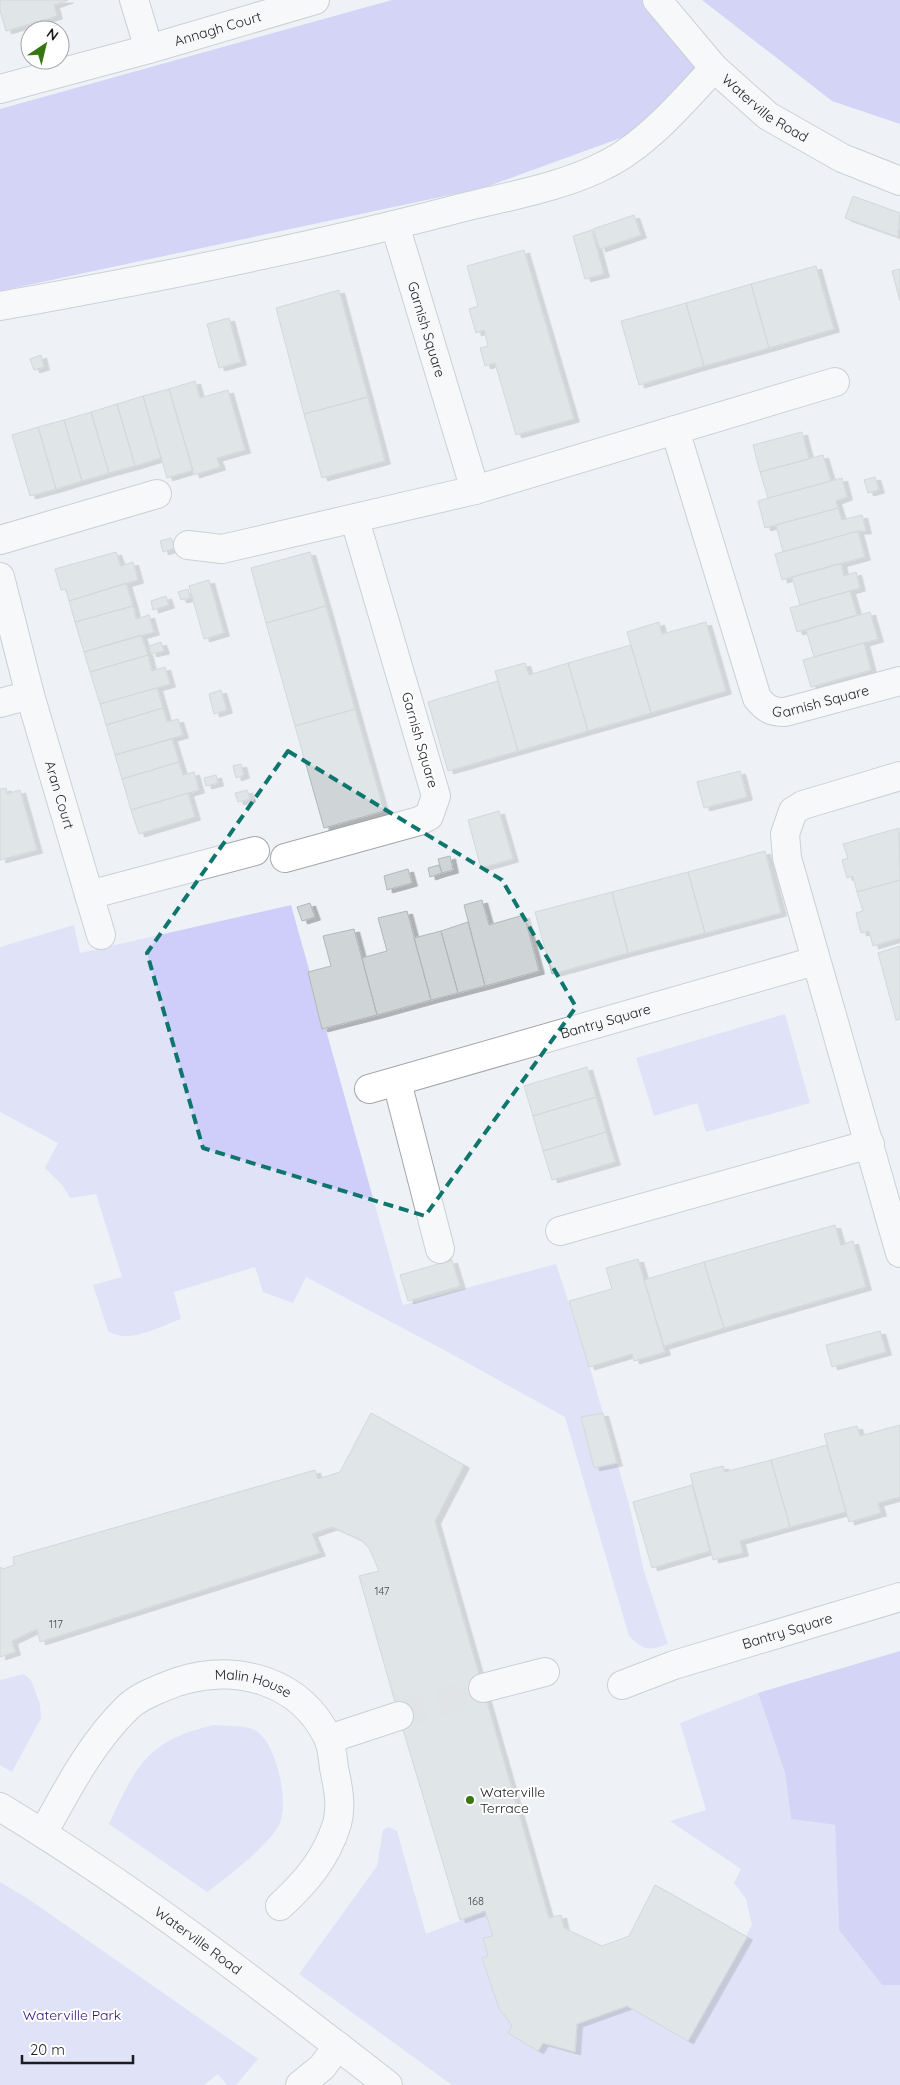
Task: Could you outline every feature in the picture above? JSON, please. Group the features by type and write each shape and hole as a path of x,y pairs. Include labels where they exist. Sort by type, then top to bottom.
{"street":[{"path":"134,0 150,49"},
{"name":"Annagh Court","path":"0,89 150,49 314,0"},
{"name":"Waterville Road","path":"657,0 714,68 768,116 842,158 900,181"},
{"path":"0,306 96,289 395,225 562,181 604,166 643,139 714,68"},
{"name":"Garnish Square","path":"395,225 475,490"},
{"path":"188,545 222,549 355,520 475,490 835,382"},
{"name":"Garnish Square","path":"675,430 757,698 765,708 773,712 785,712 900,681"},
{"path":"0,540 157,494"},
{"name":"Garnish Square","path":"285,858 419,821 429,816 436,796 355,520"},
{"name":"Aran Court","path":"0,577 30,694 101,935"},
{"path":"0,703 30,694"},
{"path":"900,776 803,804 793,811 788,820 785,834 787,858 815,961 870,1144 900,1253"},
{"path":"89,895 255,851"},
{"name":"Bantry Square","path":"369,1089 815,961"},
{"path":"397,1082 440,1249"},
{"path":"560,1231 870,1144"},
{"name":"Bantry Square","path":"622,1685 674,1665 900,1597"},
{"path":"483,1688 545,1672"},
{"name":"Malin House","path":"43,1833 69,1786 95,1746 128,1706 162,1687 199,1675 220,1673 275,1684 306,1706 329,1739 340,1797 337,1822 324,1857 304,1884 280,1906"},
{"path":"329,1739 399,1716"},
{"name":"Waterville Road","path":"0,1807 43,1833 190,1934 388,2085"},
{"path":"300,2085 322,2067 338,2046"}],"highlighted area":[{"path":"288,751 502,880 576,1007 425,1216 203,1148 147,953"}],"green space":[{"path":"291,905 403,1305 556,1264 590,1368 630,1508 644,1571 668,1644 656,1648 647,1648 639,1645 629,1636 565,1417 306,1277 293,1303 263,1292 255,1267 174,1292 181,1319 154,1330 135,1335 116,1335 108,1331 93,1285 122,1277 96,1194 70,1198 63,1186 45,1168 58,1143 0,1112 0,947 74,925 80,953"},
{"path":"785,1014 810,1103 706,1132 697,1103 654,1116 636,1058"},
{"path":"24,1674 31,1680 40,1704 41,1718 12,1772 0,1765 0,1680"},
{"path":"758,1693 785,1773 791,1819 835,1825 839,1930 882,1985 900,1985 900,2085 452,2085 299,1974 377,1866 383,1830 389,1827 397,1831 426,1934 485,1911 493,1936 483,1939 488,1956 482,1959 499,2008 512,2026 508,2033 538,2051 543,2043 575,2052 577,2024 627,2006 688,2041 752,1925 746,1899 734,1883 741,1869 670,1821 706,1810 680,1723"},
{"path":"214,1725 248,1728 261,1735 275,1759 282,1790 283,1805 282,1817 272,1835 245,1862 207,1892 109,1824 127,1786 146,1758 173,1739 191,1731"},
{"name":"Waterville Park","path":"0,1882 27,1898 258,2059 236,2085 227,2085 218,2074 204,2085 0,2085"}],"shaded area":[{"path":"392,0 649,0 701,62 637,132 483,188 0,291 0,109"},
{"path":"702,0 900,0 900,124 832,101"},
{"path":"900,1651 900,1985 882,1985 839,1930 835,1825 791,1819 785,1773 758,1693"}],"building":[{"path":"0,0 68,0 54,5 57,16 43,20 20,20 20,27 6,31 0,11"},
{"path":"853,196 900,213 898,237 845,218"},
{"path":"634,215 641,235 600,249 593,229"},
{"path":"592,230 604,274 585,279 573,236"},
{"path":"524,250 574,419 516,435 495,363 485,366 480,348 488,346 484,330 476,333 469,309 478,306 467,266"},
{"path":"816,266 834,329 769,348 751,284"},
{"path":"900,269 900,301 892,271"},
{"path":"751,284 769,348 704,366 686,303"},
{"path":"339,290 368,397 304,414 276,308"},
{"path":"686,303 704,366 639,385 621,321"},
{"path":"229,318 241,362 219,368 207,324"},
{"path":"41,355 44,367 34,370 30,359"},
{"path":"195,381 200,398 228,390 245,450 217,458 220,467 194,475 169,389"},
{"path":"169,389 193,470 167,478 143,396"},
{"path":"143,396 161,458 135,466 117,404"},
{"path":"368,397 385,461 322,478 304,414"},
{"path":"117,404 135,466 109,473 91,412"},
{"path":"91,412 109,473 82,481 64,420"},
{"path":"64,420 82,481 56,489 38,427"},
{"path":"38,427 56,489 30,496 12,435"},
{"path":"802,432 809,459 760,472 753,445"},
{"path":"823,455 831,481 768,498 760,472"},
{"path":"875,477 879,490 868,493 864,480"},
{"path":"842,478 847,497 836,501 838,508 765,528 758,501"},
{"path":"838,508 842,520 862,515 866,531 858,531 783,552 776,525"},
{"path":"858,531 865,557 782,580 775,554"},
{"path":"171,538 175,548 163,552 160,541"},
{"path":"116,552 121,566 133,562 138,580 69,601 66,589 61,590 55,569"},
{"path":"310,552 326,606 266,623 251,568"},
{"path":"841,563 844,576 856,572 860,588 800,605 792,577"},
{"path":"209,580 224,633 204,639 189,586"},
{"path":"126,583 133,606 75,622 69,601"},
{"path":"188,589 190,598 181,600 178,592"},
{"path":"850,591 857,615 797,632 790,608"},
{"path":"166,596 169,605 153,610 151,601"},
{"path":"133,606 136,619 149,615 154,632 84,652 75,622"},
{"path":"326,606 355,709 295,726 266,623"},
{"path":"870,612 878,639 814,657 806,630"},
{"path":"659,622 662,634 706,622 726,691 651,713 627,632"},
{"path":"141,635 148,655 90,672 84,652"},
{"path":"161,642 164,651 151,654 149,646"},
{"path":"864,643 871,670 811,687 803,660"},
{"path":"631,645 651,713 588,731 568,663"},
{"path":"148,655 152,671 165,667 170,684 100,704 90,672"},
{"path":"525,663 529,675 568,663 588,731 518,751 495,671"},
{"path":"498,681 518,751 448,771 428,702"},
{"path":"157,688 163,708 106,725 100,704"},
{"path":"221,690 227,710 214,714 209,694"},
{"path":"163,708 167,722 178,719 183,735 115,755 106,725"},
{"path":"355,709 384,811 324,828 295,726"},
{"path":"172,739 179,762 122,779 115,755"},
{"path":"179,762 183,775 194,772 199,790 131,810 122,779"},
{"path":"241,764 244,775 236,778 233,766"},
{"path":"740,771 747,797 704,808 697,782"},
{"path":"216,775 218,783 206,786 204,778"},
{"path":"6,788 7,794 20,790 37,850 0,860 0,789"},
{"path":"247,790 250,799 238,802 235,793"},
{"path":"188,793 195,817 139,834 131,810"},
{"path":"499,811 513,859 481,868 468,820"},
{"path":"899,828 900,880 857,892 853,876 847,878 842,860 848,858 843,844"},
{"path":"765,851 781,913 705,933 688,872"},
{"path":"450,856 453,870 442,873 438,859"},
{"path":"439,865 442,873 430,877 428,868"},
{"path":"408,869 412,883 387,890 384,876"},
{"path":"688,872 705,933 628,953 612,892"},
{"path":"900,880 900,938 873,946 869,931 861,933 856,913 863,911 857,892"},
{"path":"612,892 628,953 552,974 535,912"},
{"path":"482,900 489,925 524,915 539,971 485,986 464,905"},
{"path":"310,903 315,917 302,921 297,907"},
{"path":"407,911 431,1000 377,1015 362,958 387,951 378,918"},
{"path":"468,922 485,986 458,993 441,931"},
{"path":"354,929 377,1015 322,1029 308,972 331,966 323,936"},
{"path":"441,931 458,993 431,1000 414,938"},
{"path":"900,946 900,1019 896,1020 878,953"},
{"path":"587,1067 596,1097 533,1116 524,1086"},
{"path":"596,1097 606,1132 543,1151 533,1116"},
{"path":"606,1132 615,1162 552,1180 543,1151"},
{"path":"835,1225 841,1245 853,1241 866,1287 724,1328 704,1262"},
{"path":"638,1259 665,1352 634,1361 632,1354 589,1367 569,1301 612,1289 606,1268"},
{"path":"452,1260 460,1286 408,1301 400,1275"},
{"path":"704,1262 724,1328 664,1346 644,1280"},
{"path":"880,1331 886,1352 832,1367 826,1345"},
{"name":"Waterville Terrace","path":"371,1413 464,1465 435,1521 549,1918 561,1915 564,1928 602,1946 629,1936 655,1885 747,1937 688,2041 627,2006 577,2024 575,2052 543,2043 538,2051 508,2033 512,2026 499,2008 482,1958 488,1956 483,1938 493,1936 485,1911 460,1920 399,1716 359,1576 379,1571 369,1548 361,1540 332,1527 312,1534 320,1553 40,1642 37,1629 12,1641 15,1652 0,1657 0,1567 3,1569 14,1565 13,1557 315,1470 318,1479 340,1472"},
{"path":"603,1413 617,1463 594,1468 581,1417"},
{"path":"900,1425 900,1497 878,1503 881,1513 849,1522 824,1434 857,1426 860,1436"},
{"path":"827,1445 846,1512 790,1527 771,1460"},
{"path":"771,1460 790,1527 740,1541 743,1553 713,1560 690,1474 723,1466 725,1472"},
{"path":"692,1485 710,1551 652,1568 633,1502"}],"tunnel":[{"path":"399,1716 483,1688"}],"place":[{"name":"Waterville Terrace","path":"470,1800"}]}
